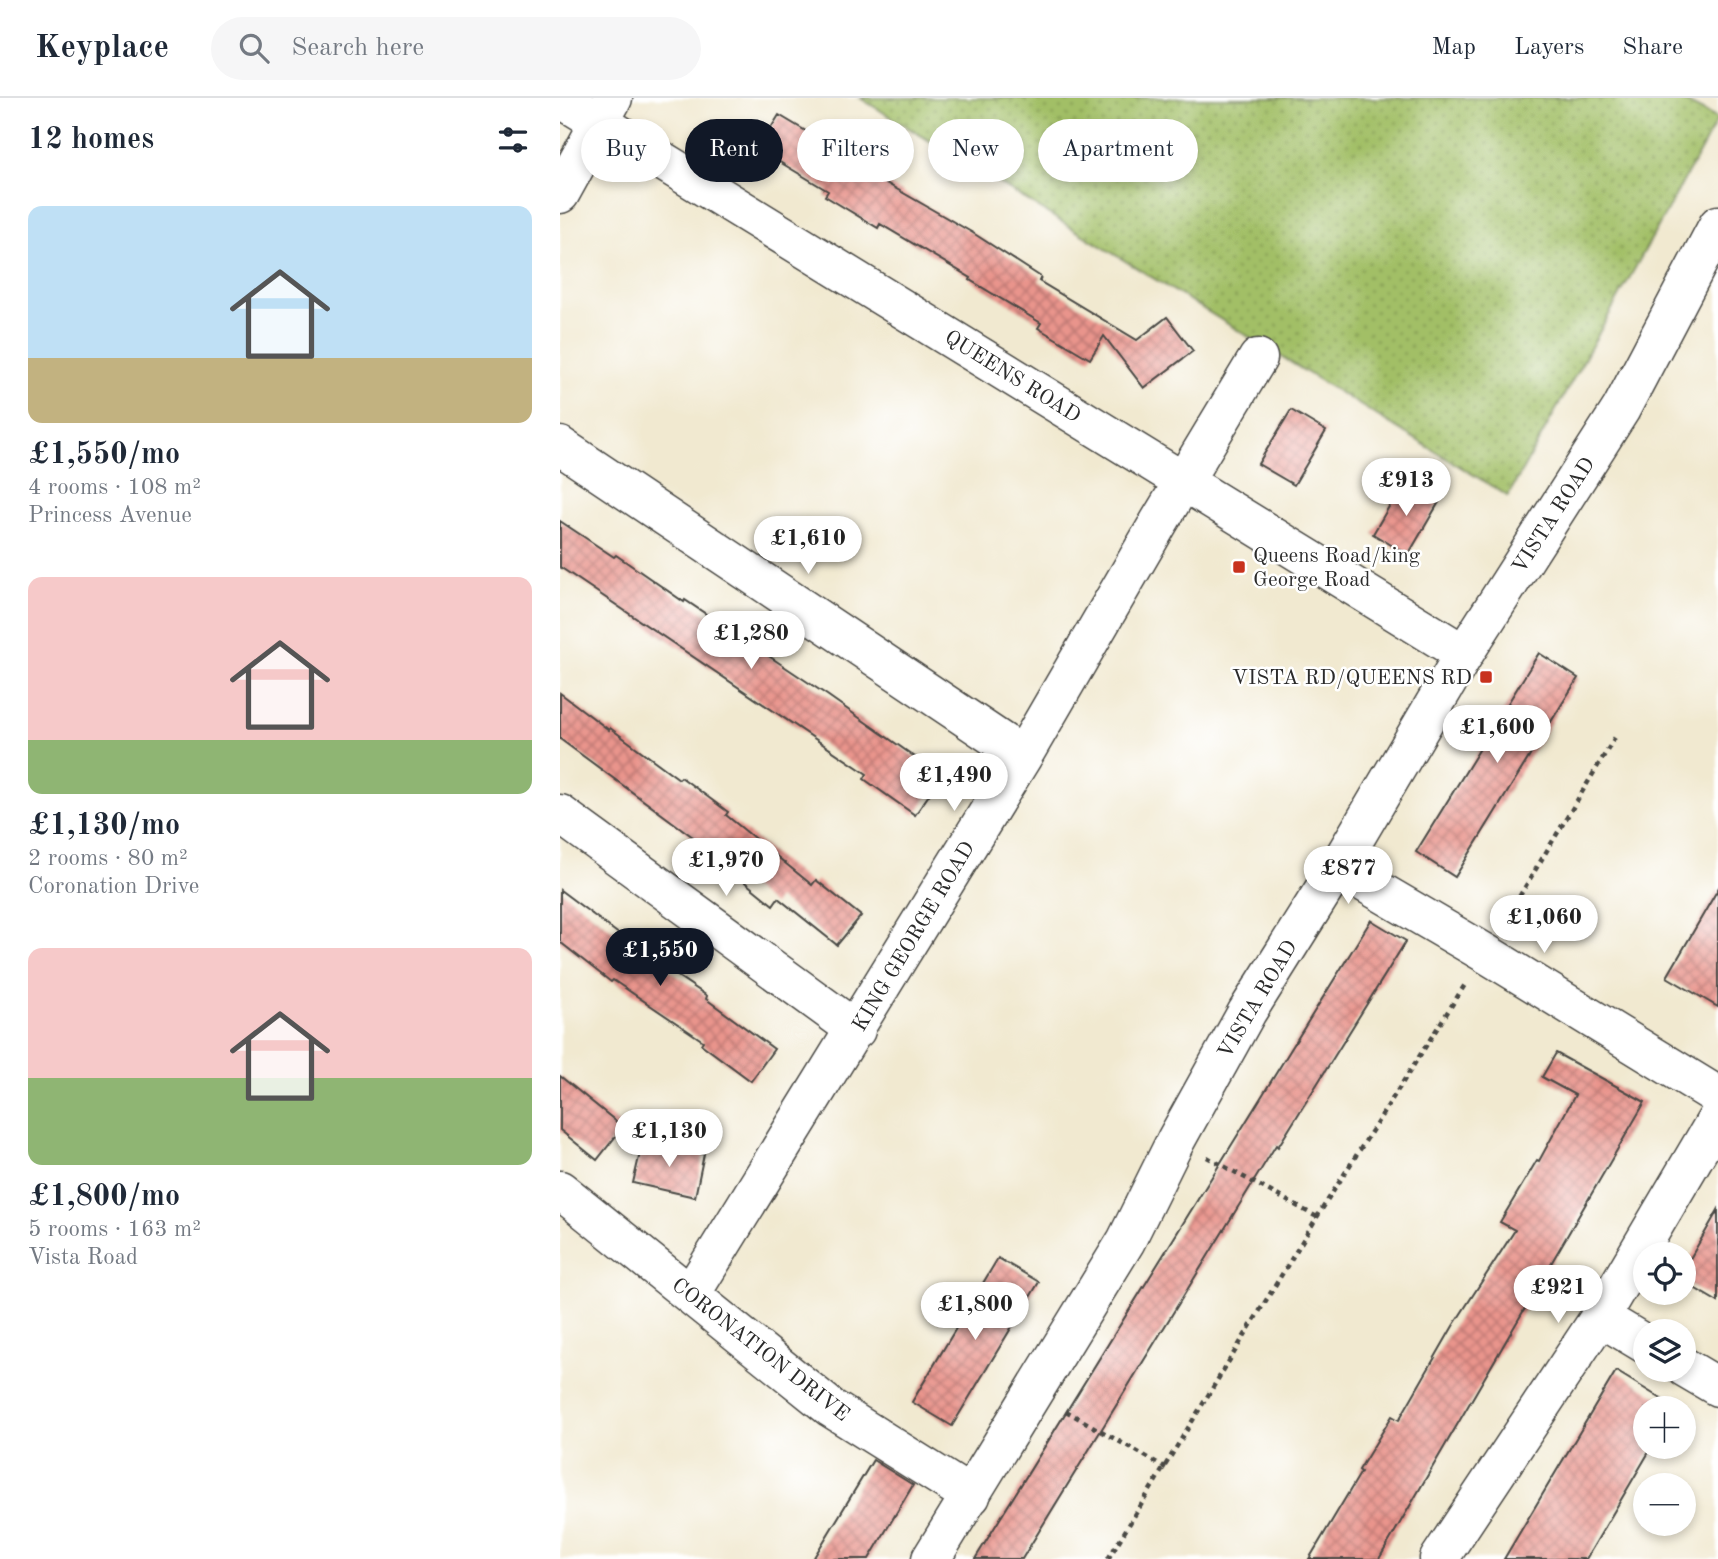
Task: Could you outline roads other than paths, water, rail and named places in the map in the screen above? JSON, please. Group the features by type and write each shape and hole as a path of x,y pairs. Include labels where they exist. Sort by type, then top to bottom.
{"street":[{"name":"QUEENS ROAD","path":"560,98 606,109 1183,481 1464,654"},
{"path":"560,194 606,109"},
{"name":"VISTA ROAD","path":"931,1559 1126,1241 1176,1140 1247,1012 1338,867 1464,654 1621,409 1718,225"},
{"name":"KING GEORGE ROAD","path":"691,1294 1023,756 1258,358"},
{"path":"560,446 1023,756"},
{"path":"560,814 856,1030"},
{"path":"1338,867 1485,953 1718,1096"},
{"path":"1438,1559 1600,1317 1718,1116"},
{"name":"CORONATION DRIVE","path":"560,1190 831,1408 971,1496"},
{"path":"1600,1317 1633,1337"},
{"path":"1696,1374 1718,1387"}],"place":[{"name":"Queens Road/king George Road","path":"1239,567"},
{"name":"VISTA RD/QUEENS RD","path":"1486,677"}]}
